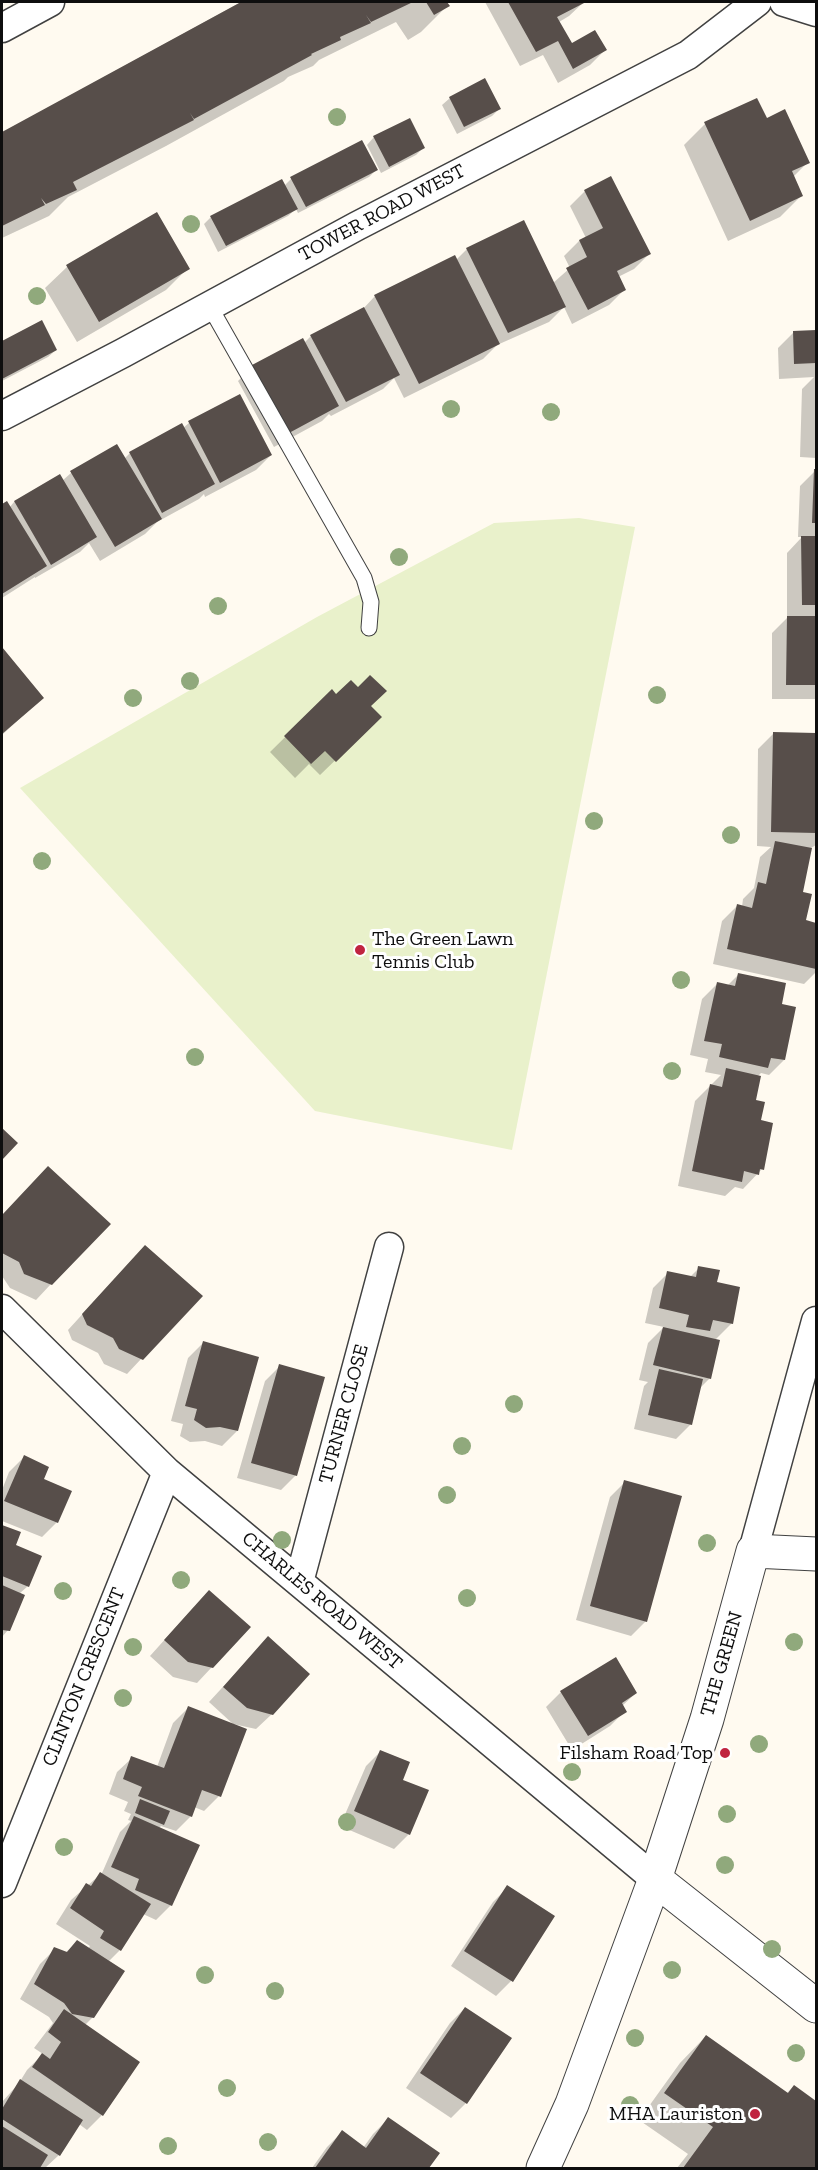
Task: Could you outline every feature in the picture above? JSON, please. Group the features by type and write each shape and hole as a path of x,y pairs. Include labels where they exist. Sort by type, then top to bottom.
{"street":[{"path":"2,28 50,2"},
{"name":"TOWER ROAD WEST","path":"2,416 209,305 688,55 757,2"},
{"path":"784,2 816,12"},
{"name":"TURNER CLOSE","path":"299,1582 390,1247"},
{"name":"CHARLES ROAD WEST","path":"2,1309 167,1472 655,1879"},
{"name":"THE GREEN","path":"543,2169 572,2104 655,1879 706,1719 816,1321"},
{"name":"CLINTON CRESCENT","path":"2,1883 167,1472"},
{"path":"753,1551 816,1554"},
{"path":"655,1879 816,2006"}],"lane":[{"path":"209,305 364,578 371,602 369,628"}],"green space":[{"name":"The Green Lawn Tennis Club","path":"579,518 635,527 512,1150 315,1111 20,788 317,617 494,523"}],"building":[{"path":"241,2 413,2 371,22 366,15 371,23 340,37 341,40 311,54 194,119 190,113 194,120 73,182 77,190 46,204 41,198 45,205 2,226 2,132"},
{"path":"426,2 447,2 450,6 434,15"},
{"path":"508,2 586,2 557,17 572,43 595,30 607,50 573,69 558,41 536,52"},
{"path":"485,78 501,109 464,127 449,97"},
{"path":"757,98 767,118 785,109 810,163 792,171 803,196 750,221 704,122"},
{"path":"410,118 425,148 389,167 373,136"},
{"path":"362,140 378,170 306,207 290,177"},
{"path":"611,176 651,254 617,271 626,290 588,310 566,268 587,257 579,240 603,228 584,190"},
{"path":"282,179 298,209 226,246 210,216"},
{"path":"157,212 190,269 99,322 66,265"},
{"path":"524,220 566,307 508,333 466,248"},
{"path":"455,255 500,344 419,384 374,295"},
{"path":"364,307 400,375 346,402 310,335"},
{"path":"42,320 57,350 2,379 2,341"},
{"path":"816,330 816,363 794,364 793,331"},
{"path":"303,338 339,406 289,433 252,365"},
{"path":"240,394 272,455 220,483 188,421"},
{"path":"182,423 215,484 162,513 129,452"},
{"path":"117,444 162,519 115,547 70,471"},
{"path":"814,469 816,469 816,523 812,523"},
{"path":"60,474 97,537 51,565 14,501"},
{"path":"7,501 47,566 2,594 2,504"},
{"path":"801,536 816,536 816,605 802,605"},
{"path":"787,616 816,616 816,685 786,685"},
{"path":"2,647 44,698 2,734"},
{"path":"370,675 387,691 371,706 382,717 336,762 325,751 311,764 284,736 332,689 336,694 351,680 358,687"},
{"path":"773,732 816,733 816,833 771,832"},
{"path":"775,841 812,848 803,892 812,894 806,920 816,923 816,969 727,949 737,904 752,908 758,882 766,884"},
{"path":"738,973 786,983 782,1004 796,1007 785,1060 771,1058 768,1068 719,1057 722,1044 704,1041 717,982 735,986"},
{"path":"726,1068 761,1076 756,1100 765,1102 761,1120 773,1123 764,1170 760,1169 759,1175 744,1171 742,1182 692,1171 710,1084 722,1087"},
{"path":"2,1128 18,1143 2,1160"},
{"path":"48,1166 111,1224 52,1285 24,1274 19,1262 2,1253 2,1215"},
{"path":"145,1245 203,1296 143,1360 119,1349 113,1338 87,1325 82,1314"},
{"path":"698,1266 720,1270 717,1282 740,1287 733,1324 713,1320 710,1331 686,1327 689,1315 659,1308 667,1271 696,1277"},
{"path":"663,1327 720,1340 711,1379 653,1365"},
{"path":"203,1341 259,1357 238,1431 220,1427 206,1428 194,1420 197,1409 185,1406"},
{"path":"279,1364 325,1377 297,1476 251,1463"},
{"path":"659,1369 703,1379 692,1425 648,1415"},
{"path":"24,1455 49,1467 44,1479 72,1491 58,1523 4,1501"},
{"path":"624,1480 682,1496 647,1622 590,1606"},
{"path":"2,1525 21,1532 16,1545 42,1556 29,1587 2,1576"},
{"path":"2,1585 25,1595 10,1631 2,1630"},
{"path":"209,1590 251,1627 213,1668 188,1662 164,1640"},
{"path":"268,1636 310,1674 273,1715 247,1708 223,1687"},
{"path":"616,1657 637,1693 622,1703 627,1712 588,1736 560,1691"},
{"path":"188,1706 247,1729 221,1797 202,1790 192,1817 138,1796 142,1787 123,1779 131,1756 164,1768"},
{"path":"380,1750 410,1762 403,1780 429,1790 410,1835 354,1811"},
{"path":"140,1799 170,1811 164,1825 135,1813"},
{"path":"134,1816 200,1845 172,1906 135,1890 139,1879 111,1867"},
{"path":"100,1872 151,1904 121,1951 100,1938 104,1931 70,1908 86,1883 91,1886"},
{"path":"507,1885 555,1916 513,1982 464,1951"},
{"path":"77,1940 125,1971 94,2018 72,2014 64,2003 34,1984 54,1947 67,1952"},
{"path":"465,2007 512,2038 467,2104 420,2073"},
{"path":"64,2009 140,2062 103,2116 32,2067 42,2053 50,2059 61,2042 48,2032"},
{"name":"MHA Lauriston","path":"706,2035 788,2093 794,2085 816,2101 816,2168 683,2168 713,2127 664,2093"},
{"path":"20,2079 83,2120 60,2156 2,2119 2,2109"},
{"path":"388,2117 440,2153 429,2168 315,2168 342,2130 366,2148"},
{"path":"2,2126 48,2155 40,2168 2,2168"}],"place":[{"name":"The Green Lawn Tennis Club","path":"360,950"},
{"name":"Filsham Road Top","path":"725,1753"},
{"name":"MHA Lauriston","path":"755,2114"}]}
